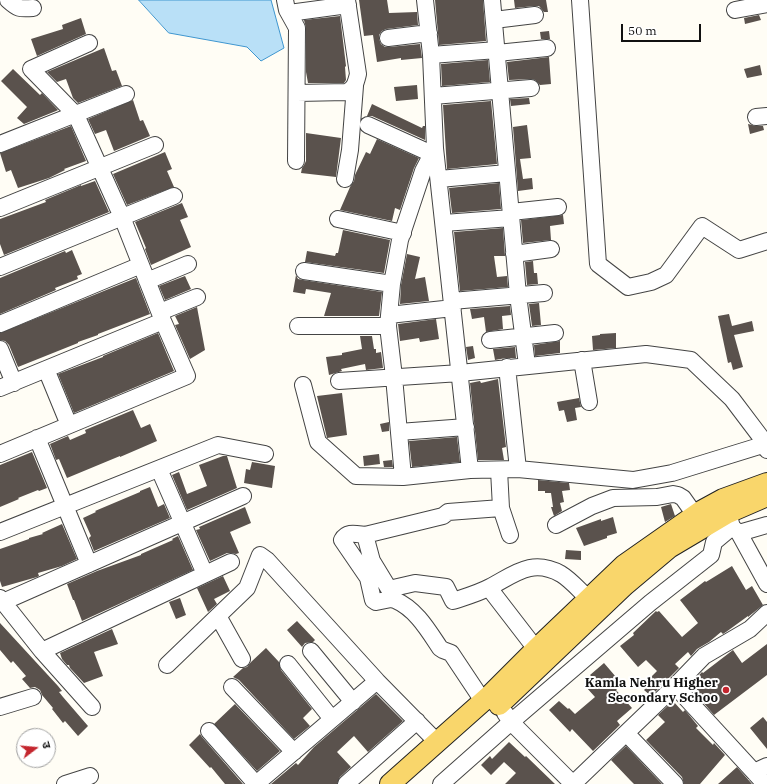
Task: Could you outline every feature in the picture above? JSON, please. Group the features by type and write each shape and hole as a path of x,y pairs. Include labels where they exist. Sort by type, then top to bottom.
{"main road":[{"path":"410,784 490,701 536,649 624,565 695,515 723,499 767,483"},
{"path":"390,784 437,742 490,701 669,548 733,524 767,497"}],"street":[{"path":"8,0 17,8 33,8"},
{"path":"425,0 431,56 433,151 439,179 470,470"},
{"path":"492,0 514,254 527,365"},
{"path":"580,0 598,264 628,287 651,282 666,275 702,226 739,250 767,241"},
{"path":"296,161 297,28 287,6 348,3 358,74 355,86 350,150 344,179"},
{"path":"735,10 767,4"},
{"path":"494,20 535,15"},
{"path":"388,38 429,33"},
{"path":"1,451 38,438 187,376 161,316 122,217 76,115 31,69 89,43"},
{"path":"431,56 547,48"},
{"path":"296,93 347,92 352,90 355,86"},
{"path":"433,96 531,88"},
{"path":"0,144 126,94"},
{"path":"368,125 433,151"},
{"path":"0,208 155,144"},
{"path":"403,477 389,320 392,284 402,233 423,172 433,151"},
{"path":"439,179 508,173"},
{"path":"0,265 174,196"},
{"path":"444,223 511,215 558,207"},
{"path":"338,219 402,233"},
{"path":"514,254 551,249"},
{"path":"147,281 188,264"},
{"path":"0,324 141,265"},
{"path":"304,271 392,284"},
{"path":"298,326 389,320 453,304 544,293"},
{"path":"0,349 7,386 161,316 197,297"},
{"path":"490,340 555,333"},
{"path":"303,386 318,442 356,476 403,477 470,470 518,469 633,480 672,473 767,445 761,429 691,360 646,354 460,373 339,381"},
{"path":"582,360 589,402"},
{"path":"507,367 518,469"},
{"path":"46,369 69,425"},
{"path":"399,432 466,427"},
{"path":"38,438 89,564"},
{"path":"0,532 218,445 265,454"},
{"path":"159,469 205,574"},
{"path":"499,470 501,508 510,535"},
{"path":"556,525 592,506 613,498 657,498 673,494 678,495 683,498 695,515"},
{"path":"92,707 42,651 2,600 89,564 244,496"},
{"path":"501,508 448,512 443,516 364,535 350,534 342,540 368,578 374,600 376,602 391,599 395,600 418,617 425,624 440,648 451,653 490,701 573,784 704,656 750,629 767,613"},
{"path":"441,784 650,603 711,555 714,542 733,524 767,525"},
{"path":"733,524 767,584"},
{"path":"364,535 372,561 389,589 415,583 446,587 453,601 489,588 515,572 523,569 544,568 562,575 589,599"},
{"path":"167,665 248,588 260,555 267,560 377,681 437,742"},
{"path":"42,651 231,562"},
{"path":"489,588 536,649"},
{"path":"218,616 242,659"},
{"path":"311,651 353,702"},
{"path":"288,664 332,719"},
{"path":"209,731 256,784 377,681"},
{"path":"675,686 762,774"},
{"path":"232,687 294,752"},
{"path":"0,707 32,697"},
{"path":"346,784 417,721"},
{"path":"626,733 675,784"},
{"path":"64,784 90,776"}],"water":[{"path":"139,0 271,0 284,48 261,61 247,47 169,33"}],"building":[{"path":"359,0 387,0 389,13 417,12 418,25 386,29 379,35 379,39 381,44 385,47 420,44 422,58 401,60 401,58 377,62 373,35 364,36"},
{"path":"435,0 483,0 486,41 439,45"},
{"path":"514,0 546,0 548,12 544,12 539,6 515,8"},
{"path":"759,15 761,20 745,24 744,18"},
{"path":"340,16 346,66 346,80 344,83 308,83 306,72 306,28 304,20"},
{"path":"81,18 86,34 37,56 31,39 63,29 62,25"},
{"path":"549,31 550,39 541,39 540,32"},
{"path":"104,48 112,71 116,70 122,86 78,103 73,98 66,79 57,82 47,72"},
{"path":"549,57 551,84 540,85 535,80 531,79 509,80 507,62"},
{"path":"488,60 490,82 442,86 441,64"},
{"path":"760,65 762,75 747,78 744,69"},
{"path":"13,69 40,95 42,93 58,110 24,124 17,118 27,107 1,81"},
{"path":"417,85 418,99 396,101 394,87"},
{"path":"529,98 530,104 511,106 510,99"},
{"path":"133,100 140,121 143,120 150,136 114,151 106,130 95,134 88,119"},
{"path":"491,101 497,164 447,169 443,105"},
{"path":"372,104 422,128 425,126 425,140 372,116 367,116"},
{"path":"748,124 763,126 764,130 750,134"},
{"path":"527,125 531,158 520,159 523,179 532,178 533,189 518,191 513,127"},
{"path":"71,126 86,161 64,169 65,170 49,178 18,188 11,170 6,172 0,153"},
{"path":"306,133 341,138 336,177 301,173 306,161"},
{"path":"377,139 419,158 414,168 400,210 395,208 392,221 340,210 366,152 370,154"},
{"path":"165,152 172,169 167,171 174,187 127,205 113,174"},
{"path":"95,181 109,212 4,255 0,244 0,219 46,202 45,200 81,185"},
{"path":"499,183 501,209 452,213 449,188"},
{"path":"182,203 188,217 180,220 191,247 151,265 145,249 146,248 135,222"},
{"path":"563,215 564,224 550,226 551,240 523,243 521,220"},
{"path":"503,228 505,256 494,256 497,277 507,276 508,287 460,291 454,232"},
{"path":"343,230 390,240 384,273 305,262 307,251 335,256 336,253 338,253"},
{"path":"72,250 82,274 77,276 78,279 55,288 56,290 0,314 0,278 65,251 66,253"},
{"path":"407,254 420,257 415,279 425,277 429,301 400,304 401,285"},
{"path":"533,261 534,273 537,273 538,284 527,285 525,262"},
{"path":"296,275 298,279 303,280 382,292 379,316 324,316 331,293 306,289 305,294 293,292"},
{"path":"185,276 191,289 165,300 159,286"},
{"path":"136,278 150,314 18,367 9,345 5,341 0,340 0,333"},
{"path":"539,303 541,325 532,326 529,304"},
{"path":"510,306 511,315 502,316 503,329 486,332 484,317 472,319 470,309"},
{"path":"197,307 205,350 190,359 175,325 179,324 175,316"},
{"path":"729,314 732,326 752,321 754,331 734,335 743,367 733,370 731,362 728,363 718,316"},
{"path":"436,319 439,339 420,342 419,338 400,341 398,324"},
{"path":"158,333 174,371 74,413 58,374 103,357"},
{"path":"616,333 616,348 593,350 592,336"},
{"path":"360,336 372,336 376,353 381,352 383,368 366,370 365,364 341,369 342,371 329,375 326,357 342,355 342,353 362,349"},
{"path":"560,341 560,353 535,356 534,345"},
{"path":"473,346 475,358 468,360 466,347"},
{"path":"515,347 516,358 495,360 493,349"},
{"path":"498,379 506,447 502,448 504,460 478,460 470,383 480,381 481,383"},
{"path":"342,393 347,435 327,438 317,396"},
{"path":"579,398 581,407 575,408 577,420 567,422 564,410 559,411 557,402"},
{"path":"133,410 141,428 150,424 157,441 67,478 59,459 56,460 50,444 68,436 70,440 86,433 85,430"},
{"path":"389,422 389,431 382,432 380,424"},
{"path":"457,437 460,462 412,467 409,441"},
{"path":"32,452 47,488 18,498 19,499 0,507 0,465"},
{"path":"379,454 380,464 364,466 363,456"},
{"path":"223,456 227,456 237,488 187,510 172,475 179,472 187,494 207,486 199,465"},
{"path":"392,460 393,467 384,467 383,461"},
{"path":"252,462 275,466 272,488 244,483 246,469 250,470"},
{"path":"538,480 569,483 570,490 562,491 564,502 560,503 562,511 554,516 551,507 553,507 551,493 538,491"},
{"path":"150,487 158,507 164,504 170,518 94,551 89,538 91,536 83,518 96,512 95,511"},
{"path":"671,504 675,516 665,522 661,507"},
{"path":"245,507 251,523 230,532 239,553 227,553 210,561 196,530 200,529 199,527"},
{"path":"613,517 617,533 584,546 576,528 601,519 601,521"},
{"path":"62,524 77,559 62,566 38,573 39,576 37,577 2,587 0,581 0,549 43,534 42,533"},
{"path":"178,536 193,570 82,621 67,584 141,555 173,540 172,539"},
{"path":"566,550 581,551 581,560 565,559"},
{"path":"732,566 746,590 752,586 763,605 723,634 721,632 709,642 697,649 691,656 688,652 675,664 679,668 651,696 644,690 653,681 650,678 657,671 646,660 638,667 620,646 634,635 633,633 656,611 659,611 682,637 698,623 680,600 705,581 706,582"},
{"path":"223,576 230,591 214,599 217,604 208,612 197,588"},
{"path":"180,598 186,615 176,619 169,602"},
{"path":"297,621 315,640 313,642 305,643 302,647 287,630"},
{"path":"0,623 58,686 62,691 59,692 88,726 78,736 65,721 63,723 42,695 40,690 35,687 30,688 22,679 26,676 13,661 11,663 0,650"},
{"path":"112,629 118,644 94,652 103,676 84,683 62,659 60,653"},
{"path":"767,644 767,675 714,715 689,686 702,672 703,673 733,650 742,663"},
{"path":"266,648 279,662 281,670 312,709 303,718 310,726 294,739 239,680 233,677 243,668 247,667"},
{"path":"604,663 622,684 616,690 632,708 617,721 620,725 593,751 572,729 570,732 549,710 559,701 575,714 595,697 586,687 595,680 590,675"},
{"path":"376,694 403,721 368,752 354,736 337,752 351,767 340,777 337,784 271,784 296,763 298,765 314,747"},
{"path":"673,701 683,712 685,710 698,726 696,728 713,745 714,743 725,755 700,784 684,784 682,777 646,740 665,722 658,715"},
{"path":"235,704 280,751 257,771 214,724"},
{"path":"763,717 767,722 767,749 750,728"},
{"path":"200,734 243,784 225,784 211,767 210,768 189,745"},
{"path":"509,742 555,784 505,784 516,773 504,762 491,775 481,765 490,756 492,759"},
{"path":"626,746 662,784 634,784 611,760"},
{"path":"737,767 752,784 718,784"}],"place":[{"name":"Kamla Nehru Higher Secondary Schoo","path":"726,690"}]}
